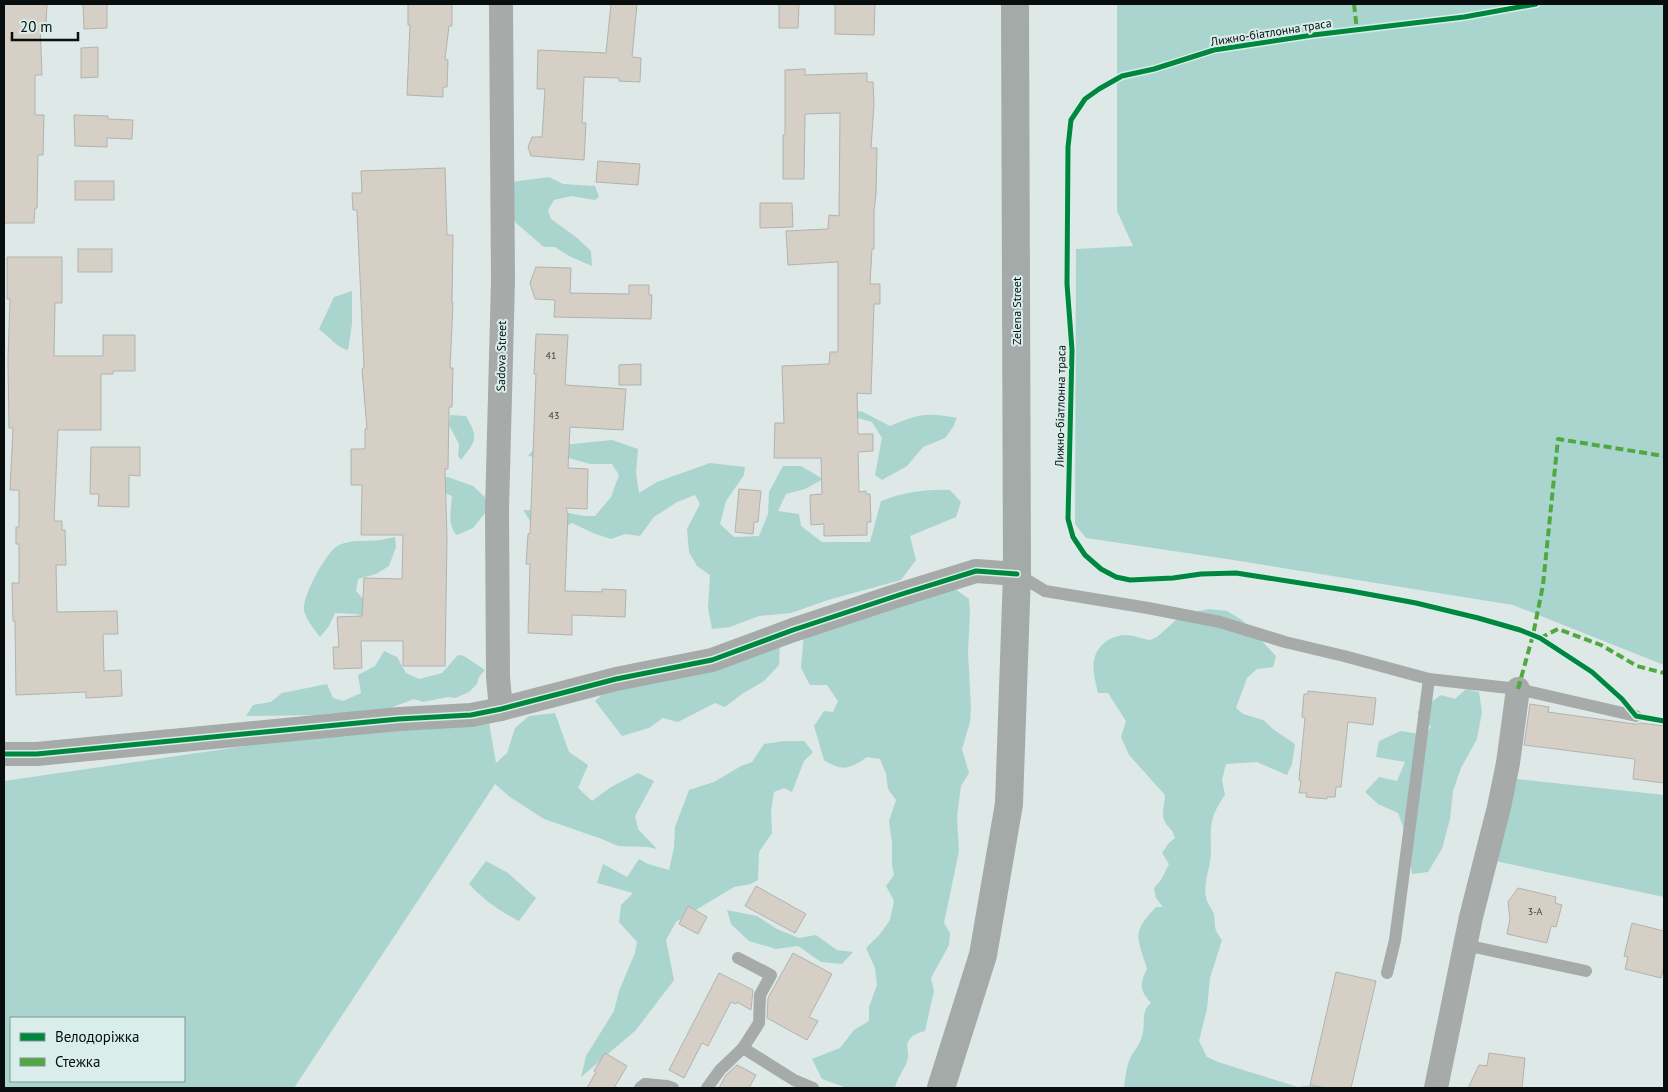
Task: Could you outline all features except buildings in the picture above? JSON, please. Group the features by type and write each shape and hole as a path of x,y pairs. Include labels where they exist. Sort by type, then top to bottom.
{"highway":[{"name":"Zelena Street","path":"941,1088 983,955 1009,804 1017,574 1015,4"}],"street":[{"name":"Sadova Street","path":"501,4 503,281 497,510 498,677 501,709"},
{"path":"4,754 37,754 399,719 471,715 616,679 712,660 802,627 976,571 1017,574"},
{"path":"1436,1088 1465,945 1499,807 1508,763 1518,690"}],"lane":[{"path":"1017,574 1045,591 1220,622 1286,642 1429,680 1518,690 1636,716"},
{"path":"1387,973 1395,940 1429,680"},
{"path":"1465,945 1586,971"},
{"path":"707,1088 720,1070 744,1048 759,1023 760,995 771,975 738,958"},
{"path":"744,1048 794,1080 813,1088"},
{"path":"640,1088 645,1084 673,1088"}],"shaded area":[{"path":"1117,4 1664,4 1664,665 1513,605 1086,538 1075,524 1076,249 1133,246 1117,211"},
{"path":"549,177 563,184 595,186 599,197 595,200 571,196 554,200 548,210 551,219 576,237 591,251 592,266 569,256 555,247 544,247 516,223 511,215 512,182"},
{"path":"352,291 352,324 348,350 337,344 319,329 334,297"},
{"path":"833,405 863,412 890,426 922,415 957,418 945,438 923,447 907,466 882,480 875,475 882,438 872,422 847,415"},
{"path":"450,415 466,416 473,429 473,444 461,460 458,456 459,444 449,425"},
{"path":"612,440 638,449 636,473 639,493 657,482 710,463 745,467 744,475 726,501 720,524 734,537 759,536 768,514 769,492 783,466 801,466 823,479 805,489 786,494 778,511 799,514 801,526 822,542 870,542 881,501 899,495 932,490 950,490 961,502 956,517 910,536 916,560 901,580 828,600 791,613 759,616 730,627 712,629 708,608 710,575 697,566 689,552 687,529 700,504 695,495 677,502 654,517 640,536 625,534 611,539 572,523 560,530 532,524 523,510 559,511 584,516 595,516 611,497 619,475 612,464 590,464 569,458 545,459 528,456 535,448"},
{"path":"448,477 473,486 487,499 486,512 473,528 457,535 451,522 452,496 440,491 435,478"},
{"path":"395,537 396,547 389,566 376,574 358,579 356,591 365,601 367,617 356,614 335,613 329,626 320,637 307,618 304,605 316,575 328,556 334,549 344,543"},
{"path":"947,583 969,599 968,652 971,707 970,722 962,749 969,773 961,786 957,816 959,851 944,923 950,933 949,945 931,978 934,991 925,1031 913,1036 909,1040 907,1045 908,1058 895,1088 847,1088 822,1079 812,1059 840,1048 854,1030 869,1021 869,1007 877,985 875,968 866,948 880,934 890,920 894,901 886,886 894,875 889,821 896,800 888,789 886,774 880,759 867,757 846,768 830,764 824,760 814,726 824,711 833,712 838,701 827,685 810,685 801,668 804,633"},
{"path":"1209,609 1227,611 1242,620 1276,656 1273,667 1257,669 1247,678 1236,708 1243,714 1263,720 1295,744 1292,764 1287,775 1257,762 1226,764 1222,780 1225,795 1213,817 1211,854 1205,889 1207,901 1213,911 1216,930 1222,940 1210,978 1207,1009 1199,1041 1207,1057 1218,1062 1298,1087 1328,1083 1331,1088 1124,1088 1128,1064 1141,1040 1144,1014 1151,1003 1142,987 1147,969 1138,935 1143,923 1156,907 1163,907 1156,898 1154,888 1161,880 1169,864 1162,853 1175,838 1163,817 1165,795 1129,755 1121,737 1126,721 1108,693 1098,693 1094,671 1095,657 1102,645 1112,638 1126,635 1150,640 1157,637 1183,614"},
{"path":"780,645 779,665 764,681 725,707 715,703 678,722 663,718 649,728 622,736 595,701 608,689"},
{"path":"384,651 397,657 406,673 419,679 442,673 458,655 464,656 485,670 479,677 477,684 469,692 455,698 448,697 423,702 414,699 393,707 380,715 356,718 333,713 246,716 253,705 271,702 282,693 327,684 333,698 343,701 361,693 358,675 375,666"},
{"path":"1466,689 1479,692 1482,712 1477,739 1461,768 1453,791 1450,819 1442,849 1428,872 1412,874 1405,832 1398,813 1378,804 1365,792 1379,777 1397,781 1405,762 1376,757 1379,741 1401,731 1425,735 1431,727 1417,712 1441,695 1455,699"},
{"path":"487,711 496,763 507,753 515,728 529,716 555,713 569,752 588,765 578,788 592,801 611,787 638,773 654,781 635,816 638,829 657,849 618,846 544,819 510,797 495,784 294,1088 4,1088 4,781"},
{"path":"804,741 813,752 804,761 792,792 784,788 774,792 771,811 772,833 759,852 758,880 751,884 734,887 676,922 666,940 674,980 636,1030 581,1077 586,1056 614,1011 619,991 635,953 637,942 619,922 621,905 633,893 597,883 603,864 627,877 639,859 648,864 669,870 674,847 675,827 689,790 714,782 741,766 752,762 764,744"},
{"path":"1517,779 1664,795 1664,897 1495,861"},
{"path":"486,861 508,873 536,898 519,921 492,905 469,884"},
{"path":"727,910 757,916 777,929 799,938 816,935 837,950 853,952 842,964 821,962 798,946 776,949 749,941 731,924"}],"marked path":[{"path":"1354,4 1357,30"},
{"path":"1518,689 1533,635 1543,585 1558,439 1664,456"},
{"path":"1540,638 1558,629 1601,645 1637,666 1664,673"}],"cycle path":[{"name":"Лижно-біатлонна траса","path":"1536,4 1464,17 1313,35 1214,50 1154,69 1122,76 1085,99 1071,120 1068,147 1067,284 1072,350 1068,519 1073,537 1085,555 1101,569 1116,577 1130,580 1236,573 1416,603 1520,630 1540,638 1592,672 1622,699 1636,716 1664,721"},
{"path":"4,754 37,754 399,719 471,715 616,679 712,660 793,630 976,571 1017,574"}]}
